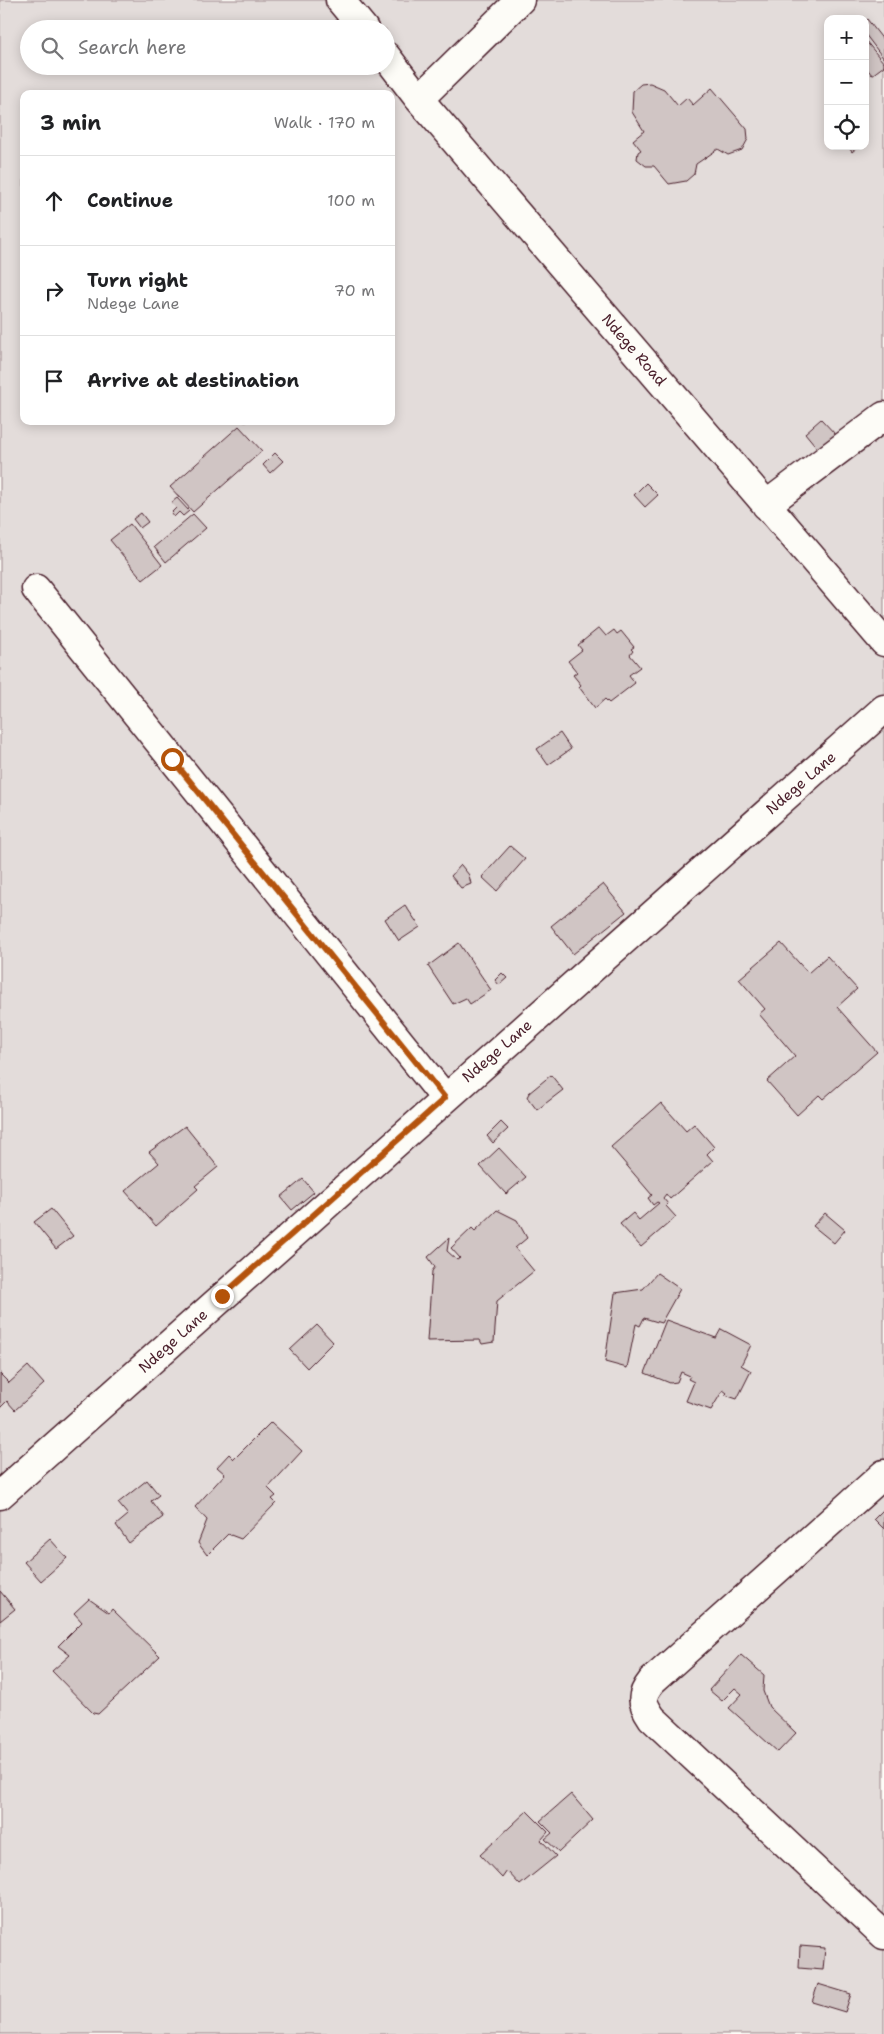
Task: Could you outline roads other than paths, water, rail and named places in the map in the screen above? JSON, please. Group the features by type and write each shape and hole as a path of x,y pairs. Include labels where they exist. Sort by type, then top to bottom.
{"street":[{"path":"340,0 357,20"},
{"path":"419,99 520,0"},
{"name":"Ndege Road","path":"395,68 419,99 884,642"},
{"path":"766,505 884,416"},
{"path":"36,589 445,1098"},
{"name":"Ndege Lane","path":"0,1495 884,710"},
{"path":"884,1474 652,1680 643,1692 644,1706 652,1718 884,1935"}]}
